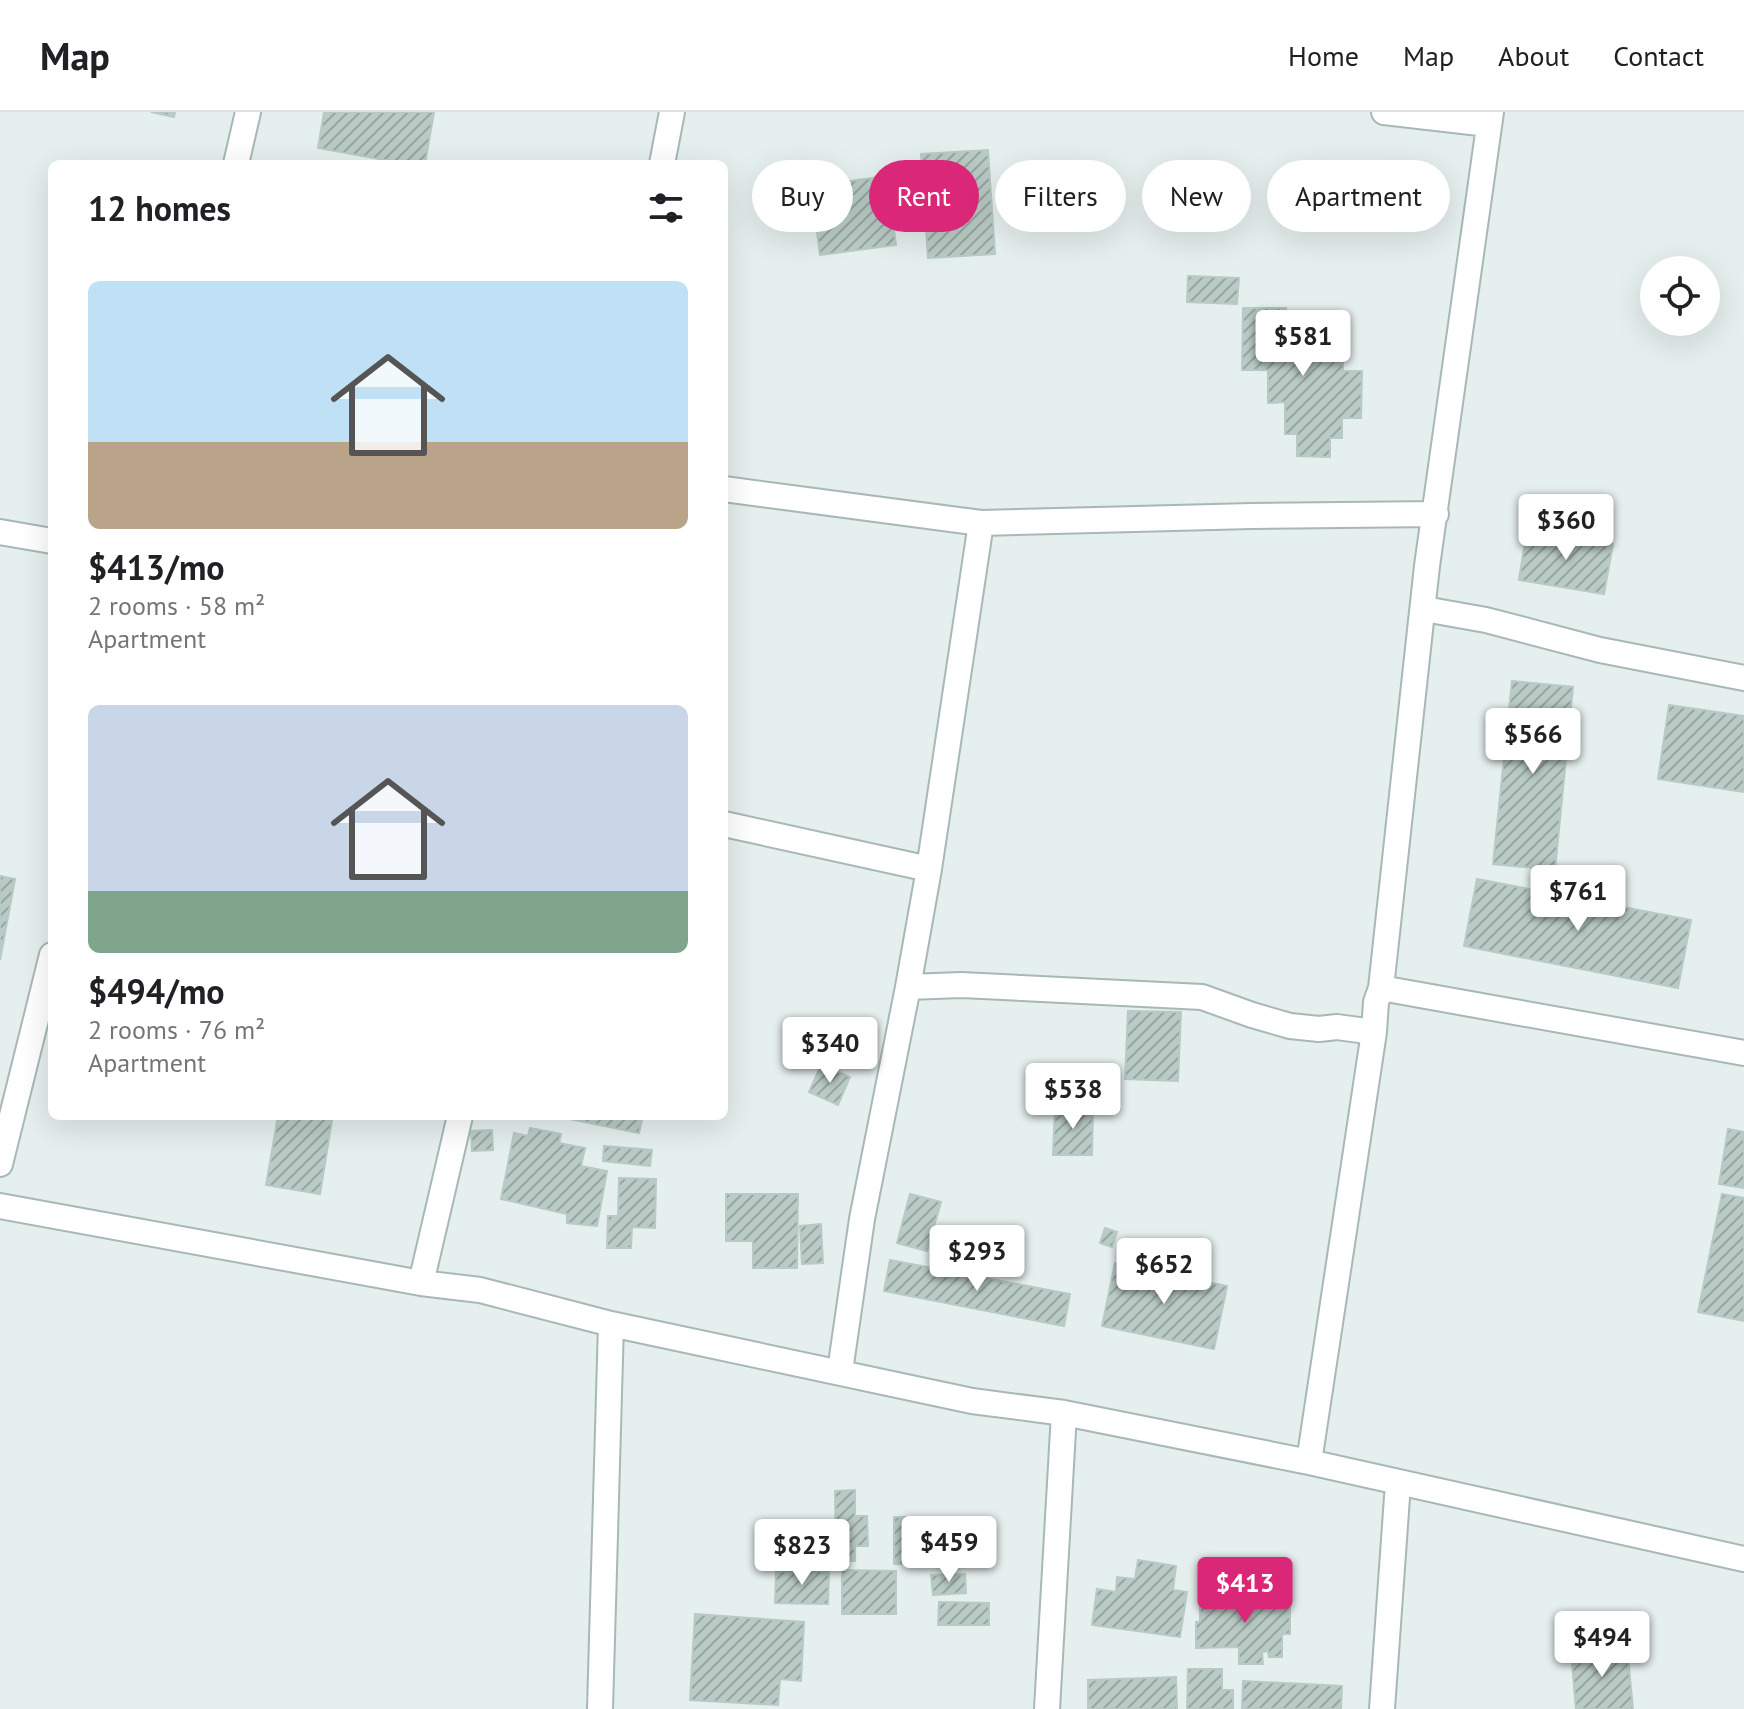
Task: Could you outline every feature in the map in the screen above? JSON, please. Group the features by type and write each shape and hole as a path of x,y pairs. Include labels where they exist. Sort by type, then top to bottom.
{"street":[{"path":"237,160 248,112"},
{"path":"663,160 672,112"},
{"path":"1309,1462 1376,1002 1381,988 1427,566 1490,118 1384,112"},
{"path":"728,490 981,523 1436,514"},
{"path":"840,1371 862,1219 929,869 981,523"},
{"path":"0,532 48,540"},
{"path":"1424,609 1486,620 1600,650 1744,678"},
{"path":"728,825 929,869"},
{"path":"0,1164 48,971"},
{"path":"908,987 961,985 1202,997 1290,1026 1374,1032"},
{"path":"1381,988 1744,1053"},
{"path":"421,1283 459,1120"},
{"path":"0,1206 421,1283 480,1290 611,1324 972,1401 1064,1413 1309,1462 1744,1559"},
{"path":"600,1709 611,1324"},
{"path":"1047,1709 1064,1413"},
{"path":"1382,1709 1398,1483"}],"building":[{"path":"151,112 175,112 174,117"},
{"path":"324,112 434,112 426,160 385,160 318,148"},
{"path":"988,150 995,254 928,258 926,232 979,232 979,160 921,160 921,154"},
{"path":"869,178 869,232 894,232 896,245 820,255 817,232 853,232 853,180"},
{"path":"1188,276 1239,278 1237,304 1187,302"},
{"path":"1243,308 1286,308 1286,333 1343,333 1343,371 1362,371 1361,418 1342,418 1342,438 1330,438 1330,457 1297,456 1297,434 1285,434 1285,402 1268,403 1268,370 1242,370"},
{"path":"1527,529 1613,544 1604,594 1519,580"},
{"path":"1512,681 1573,687 1555,870 1493,864"},
{"path":"1669,705 1744,716 1744,792 1658,779"},
{"path":"0,876 15,879 0,960"},
{"path":"1477,879 1691,920 1678,988 1464,946"},
{"path":"1128,1011 1181,1012 1178,1081 1125,1079"},
{"path":"821,1065 850,1077 838,1105 809,1092"},
{"path":"1055,1106 1093,1107 1092,1155 1053,1155"},
{"path":"277,1120 332,1120 320,1194 266,1185"},
{"path":"575,1120 642,1120 639,1133"},
{"path":"530,1128 561,1134 559,1143 585,1148 581,1166 607,1171 597,1226 567,1223 567,1214 501,1199 514,1133 528,1136"},
{"path":"1728,1129 1744,1132 1744,1188 1719,1184"},
{"path":"492,1130 493,1150 472,1151 471,1131"},
{"path":"604,1146 652,1150 650,1166 603,1161"},
{"path":"619,1178 656,1179 655,1228 632,1227 631,1248 607,1248 608,1216 618,1216"},
{"path":"726,1194 798,1194 797,1268 753,1268 753,1241 726,1241"},
{"path":"910,1194 941,1202 927,1251 897,1243"},
{"path":"1722,1194 1744,1198 1744,1321 1698,1312"},
{"path":"821,1224 823,1263 802,1264 800,1226"},
{"path":"1105,1228 1117,1232 1112,1247 1100,1243"},
{"path":"890,1260 1070,1294 1064,1326 884,1291"},
{"path":"1115,1263 1227,1286 1214,1349 1102,1326"},
{"path":"855,1490 855,1516 867,1516 868,1546 855,1546 855,1561 836,1561 835,1491"},
{"path":"894,1517 974,1517 974,1565 894,1564"},
{"path":"1138,1560 1176,1566 1173,1590 1187,1592 1180,1637 1092,1625 1097,1589 1116,1592 1117,1577 1135,1579"},
{"path":"842,1570 896,1571 896,1614 842,1614"},
{"path":"776,1571 829,1571 828,1604 775,1603"},
{"path":"965,1574 966,1593 933,1595 931,1575"},
{"path":"1244,1594 1290,1594 1290,1634 1282,1634 1282,1657 1269,1657 1268,1651 1262,1652 1263,1664 1239,1664 1239,1647 1196,1648 1200,1599 1244,1598"},
{"path":"939,1602 989,1603 989,1625 938,1625"},
{"path":"695,1614 804,1622 801,1681 780,1679 778,1705 690,1700"},
{"path":"1627,1647 1633,1709 1576,1709 1571,1652"},
{"path":"1188,1669 1222,1669 1222,1690 1233,1690 1233,1709 1187,1709"},
{"path":"1176,1677 1177,1709 1088,1709 1088,1680"},
{"path":"1243,1681 1342,1686 1341,1709 1242,1709"}]}
